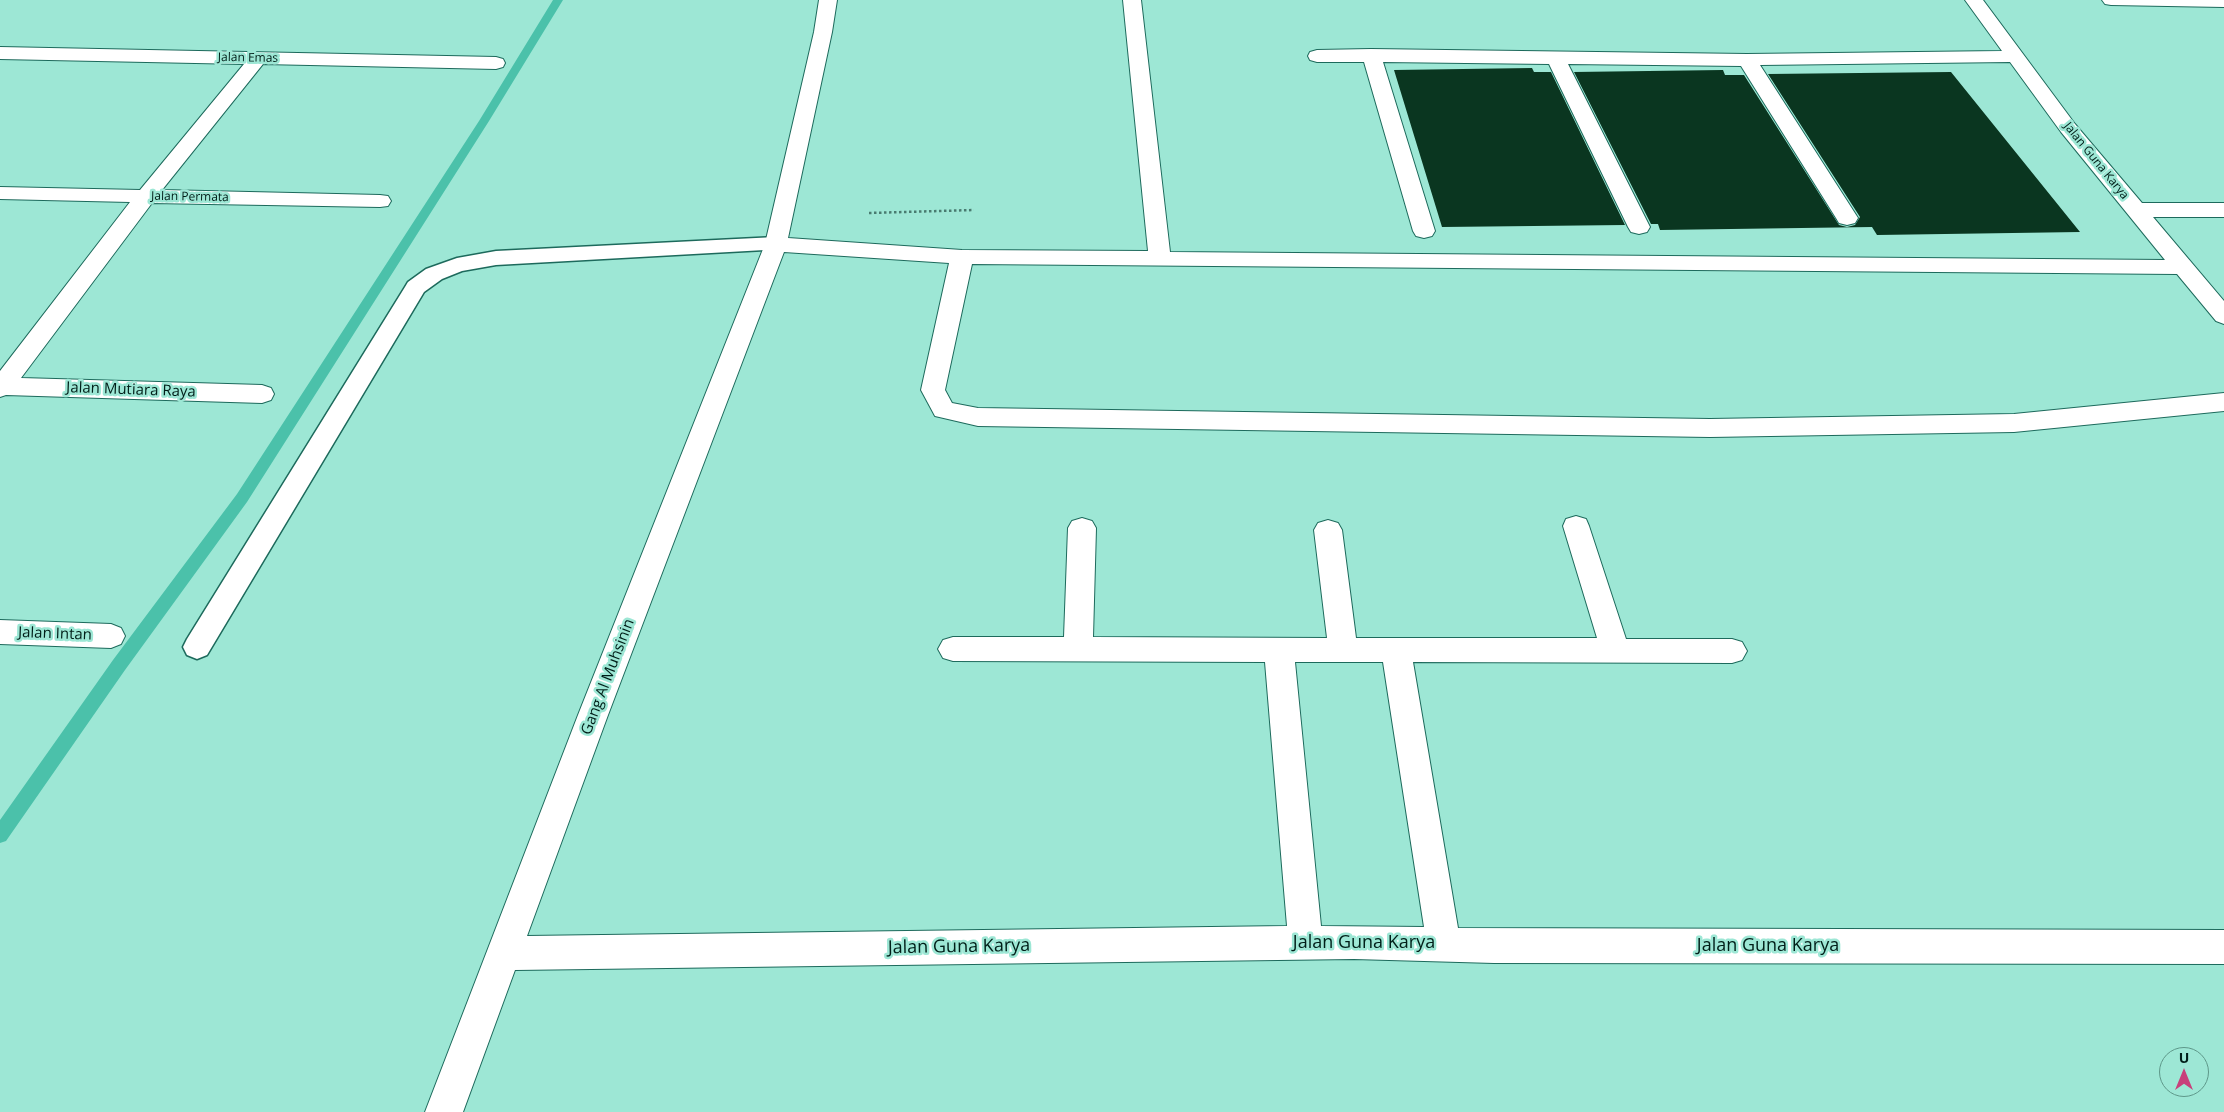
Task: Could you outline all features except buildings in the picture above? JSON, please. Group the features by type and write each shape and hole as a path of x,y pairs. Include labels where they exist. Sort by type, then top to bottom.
{"street":[{"name":"Gang Al Muhsinin","path":"444,1112 593,715 776,244 828,0"},
{"path":"1132,0 1160,258"},
{"name":"Jalan Guna Karya","path":"1974,0 2068,128 2224,316"},
{"path":"2111,0 2224,2"},
{"name":"Jalan Emas","path":"0,53 496,63"},
{"path":"1316,56 1371,55 1747,60 2014,56"},
{"path":"1371,55 1424,231"},
{"path":"1555,57 1639,227"},
{"path":"1,387 146,196 258,58"},
{"path":"1747,60 1847,218"},
{"name":"Jalan Permata","path":"0,193 380,201"},
{"path":"2136,210 2224,210"},
{"path":"776,244 962,257 2183,267"},
{"path":"962,257 933,390 944,410 978,418 1710,428 2014,423 2224,402"},
{"name":"Jalan Mutiara Raya","path":"1,387 262,394"},
{"path":"1576,526 1615,650"},
{"path":"1078,649 1082,528"},
{"path":"1328,530 1343,650"},
{"name":"Jalan Intan","path":"0,632 111,636"},
{"path":"953,649 1732,651"},
{"path":"1279,650 1306,942"},
{"path":"1396,650 1444,944"},
{"name":"Jalan Guna Karya","path":"503,953 1306,942 1504,946 2224,947"}],"lane":[{"path":"197,647 416,287 434,274 457,265 496,258 776,244"}],"path":[{"path":"860,213 974,210"}],"waterway":[{"path":"0,835 119,665 242,498 484,121 558,0"}]}
